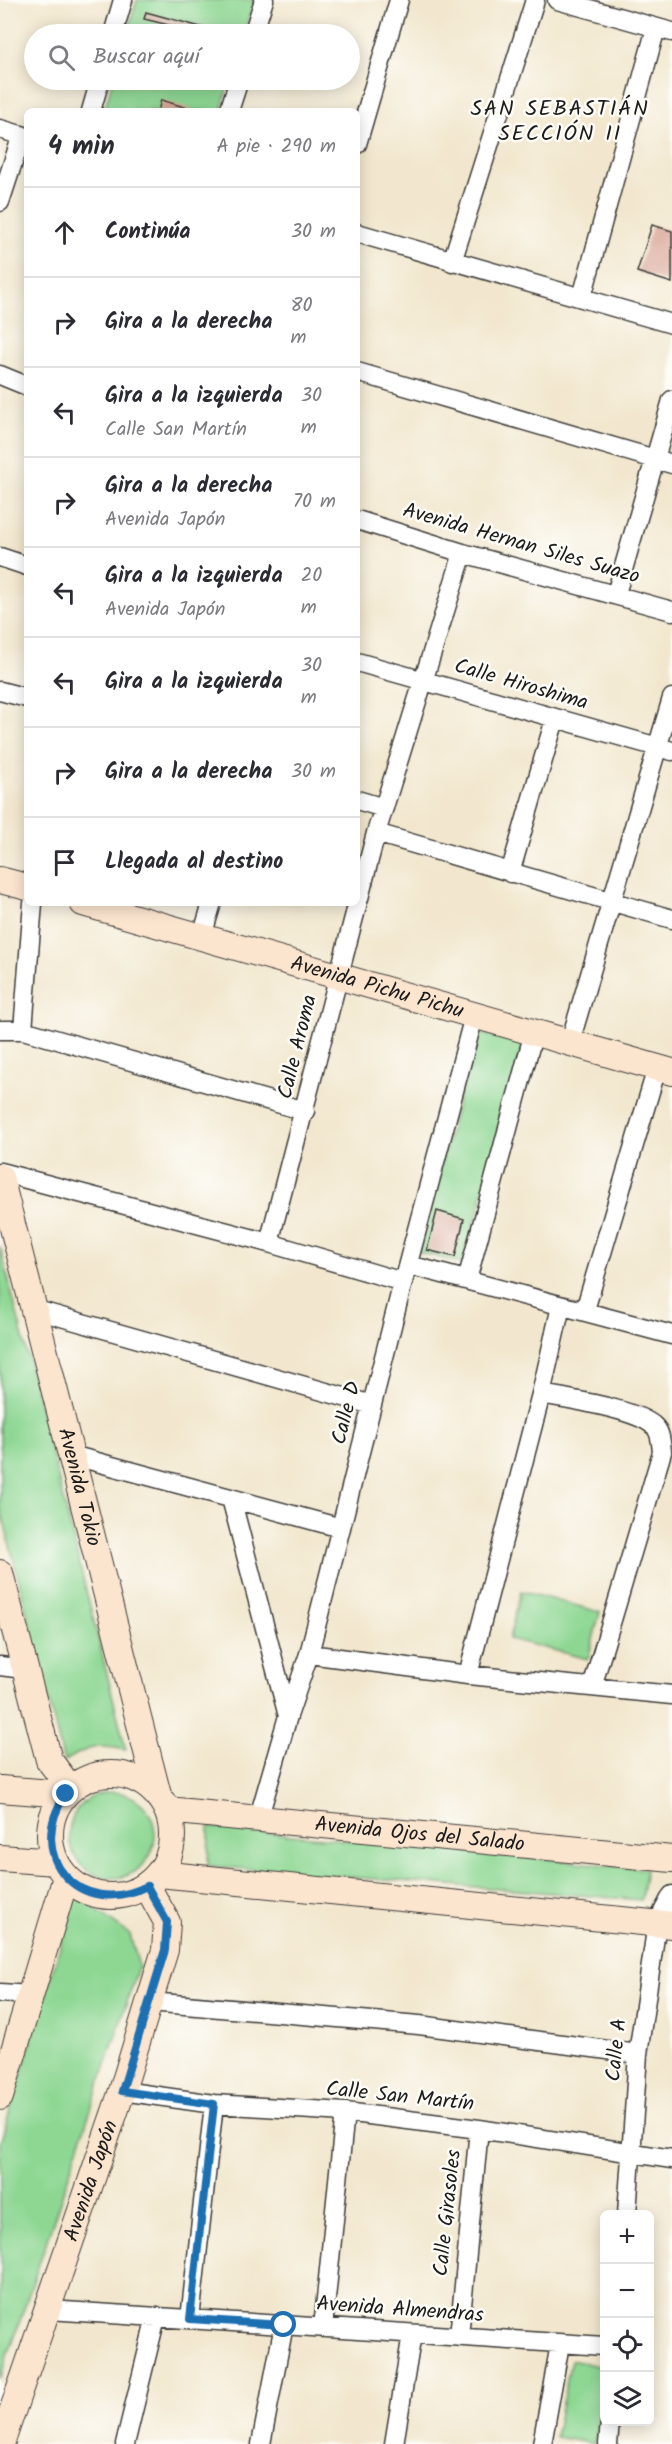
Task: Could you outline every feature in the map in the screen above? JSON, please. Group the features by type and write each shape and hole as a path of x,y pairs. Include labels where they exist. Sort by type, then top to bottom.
{"street":[{"path":"116,24 123,0"},
{"path":"256,24 264,0"},
{"path":"360,134 399,0"},
{"path":"452,262 535,0"},
{"path":"557,0 664,30 582,297"},
{"path":"92,108 97,90"},
{"path":"231,108 236,90"},
{"path":"0,129 24,136 0,202"},
{"path":"360,234 672,324"},
{"path":"360,373 663,462"},
{"path":"0,375 24,385"},
{"path":"616,594 663,462 672,400"},
{"name":"Avenida Hernan Siles Suazo","path":"360,521 462,553 672,611"},
{"name":"Calle Aroma","path":"360,895 376,833 462,553"},
{"path":"0,557 24,565"},
{"name":"Calle Hiroshima","path":"360,663 666,749"},
{"path":"0,691 24,697"},
{"path":"570,1042 612,902 666,749 672,698"},
{"path":"510,873 555,719"},
{"path":"360,801 384,808"},
{"path":"376,833 672,919"},
{"path":"0,880 24,886"},
{"path":"23,1030 33,906"},
{"name":"Avenida Pichu Pichu","path":"94,906 664,1070"},
{"path":"202,936 211,906"},
{"name":"Calle Aroma","path":"270,1243 357,906"},
{"name":"Calle D","path":"258,1820 288,1716 309,1654 403,1282 474,1016"},
{"path":"0,1030 23,1030 305,1111"},
{"path":"467,1280 534,1032"},
{"path":"585,1310 664,1070"},
{"path":"0,1172 270,1243 403,1282"},
{"name":"Avenida Tokio","path":"0,1177 162,1803"},
{"path":"409,1265 672,1335"},
{"path":"468,1675 542,1394 561,1306"},
{"path":"33,1309 372,1405"},
{"path":"542,1394 615,1409 641,1418 654,1426 661,1438 662,1452 592,1687"},
{"path":"71,1455 341,1528"},
{"path":"231,1498 288,1716"},
{"path":"0,1573 12,1667 49,1760 68,1792"},
{"path":"309,1654 468,1675 672,1695"},
{"path":"0,1858 61,1870 88,1892 114,1897 131,1894 153,1880 168,1859 172,1843 172,1826 162,1803 145,1784 129,1776 112,1774 94,1776 79,1783 68,1792 52,1820 50,1834 61,1870 31,1995 0,2097"},
{"path":"0,1789 68,1792"},
{"name":"Avenida Ojos del Salado","path":"162,1803 258,1820 672,1859"},
{"path":"153,1880 664,1924"},
{"name":"Avenida Japón","path":"1,2444 49,2310 122,2091 165,1950 167,1922 153,1880"},
{"name":"Calle A","path":"627,2210 638,2054 672,1895"},
{"path":"0,1993 31,1995"},
{"path":"150,2002 419,2025 638,2054"},
{"name":"Calle San Martín","path":"122,2091 214,2104 345,2112 479,2129 672,2159"},
{"path":"190,2319 214,2104"},
{"path":"323,2328 345,2112"},
{"name":"Calle Girasoles","path":"459,2337 479,2129"},
{"name":"Avenida Almendras","path":"49,2310 600,2346"},
{"path":"125,2444 156,2317"},
{"path":"261,2444 284,2325"},
{"path":"394,2444 412,2334"},
{"path":"542,2444 560,2343"},
{"path":"608,2444 610,2426"}],"green space":[{"path":"137,0 254,0 247,24 130,24"},
{"path":"110,90 227,90 222,108 105,108"},
{"path":"476,1032 523,1044 464,1264 418,1252"},
{"path":"0,1246 126,1750 108,1747 94,1748 64,1762 0,1505"},
{"path":"521,1591 600,1612 588,1659 509,1639"},
{"path":"104,1792 120,1792 143,1804 152,1818 155,1835 152,1852 143,1866 120,1878 104,1878 88,1871 76,1859 69,1843 69,1827 76,1811 88,1799"},
{"path":"209,1827 646,1869 641,1900 208,1866"},
{"path":"76,1895 130,1935 139,1966 0,2380 0,2143"},
{"path":"571,2360 600,2366 600,2413 594,2444 555,2437"}],"building":[{"path":"146,12 190,24 165,24 144,19"},
{"path":"161,100 188,108 159,108"},
{"path":"652,225 672,231 672,283 637,272"},
{"path":"437,1211 464,1219 455,1257 427,1250"}],"district":[{"name":"SAN SEBASTIÁN SECCIÓN II","path":"560,122"}],"route":[{"path":"66,1794 57,1806 50,1834 51,1849 66,1877 80,1888 96,1895 114,1897 131,1894 147,1886 167,1922 165,1950 122,2091 214,2104 190,2319 284,2325"}]}
